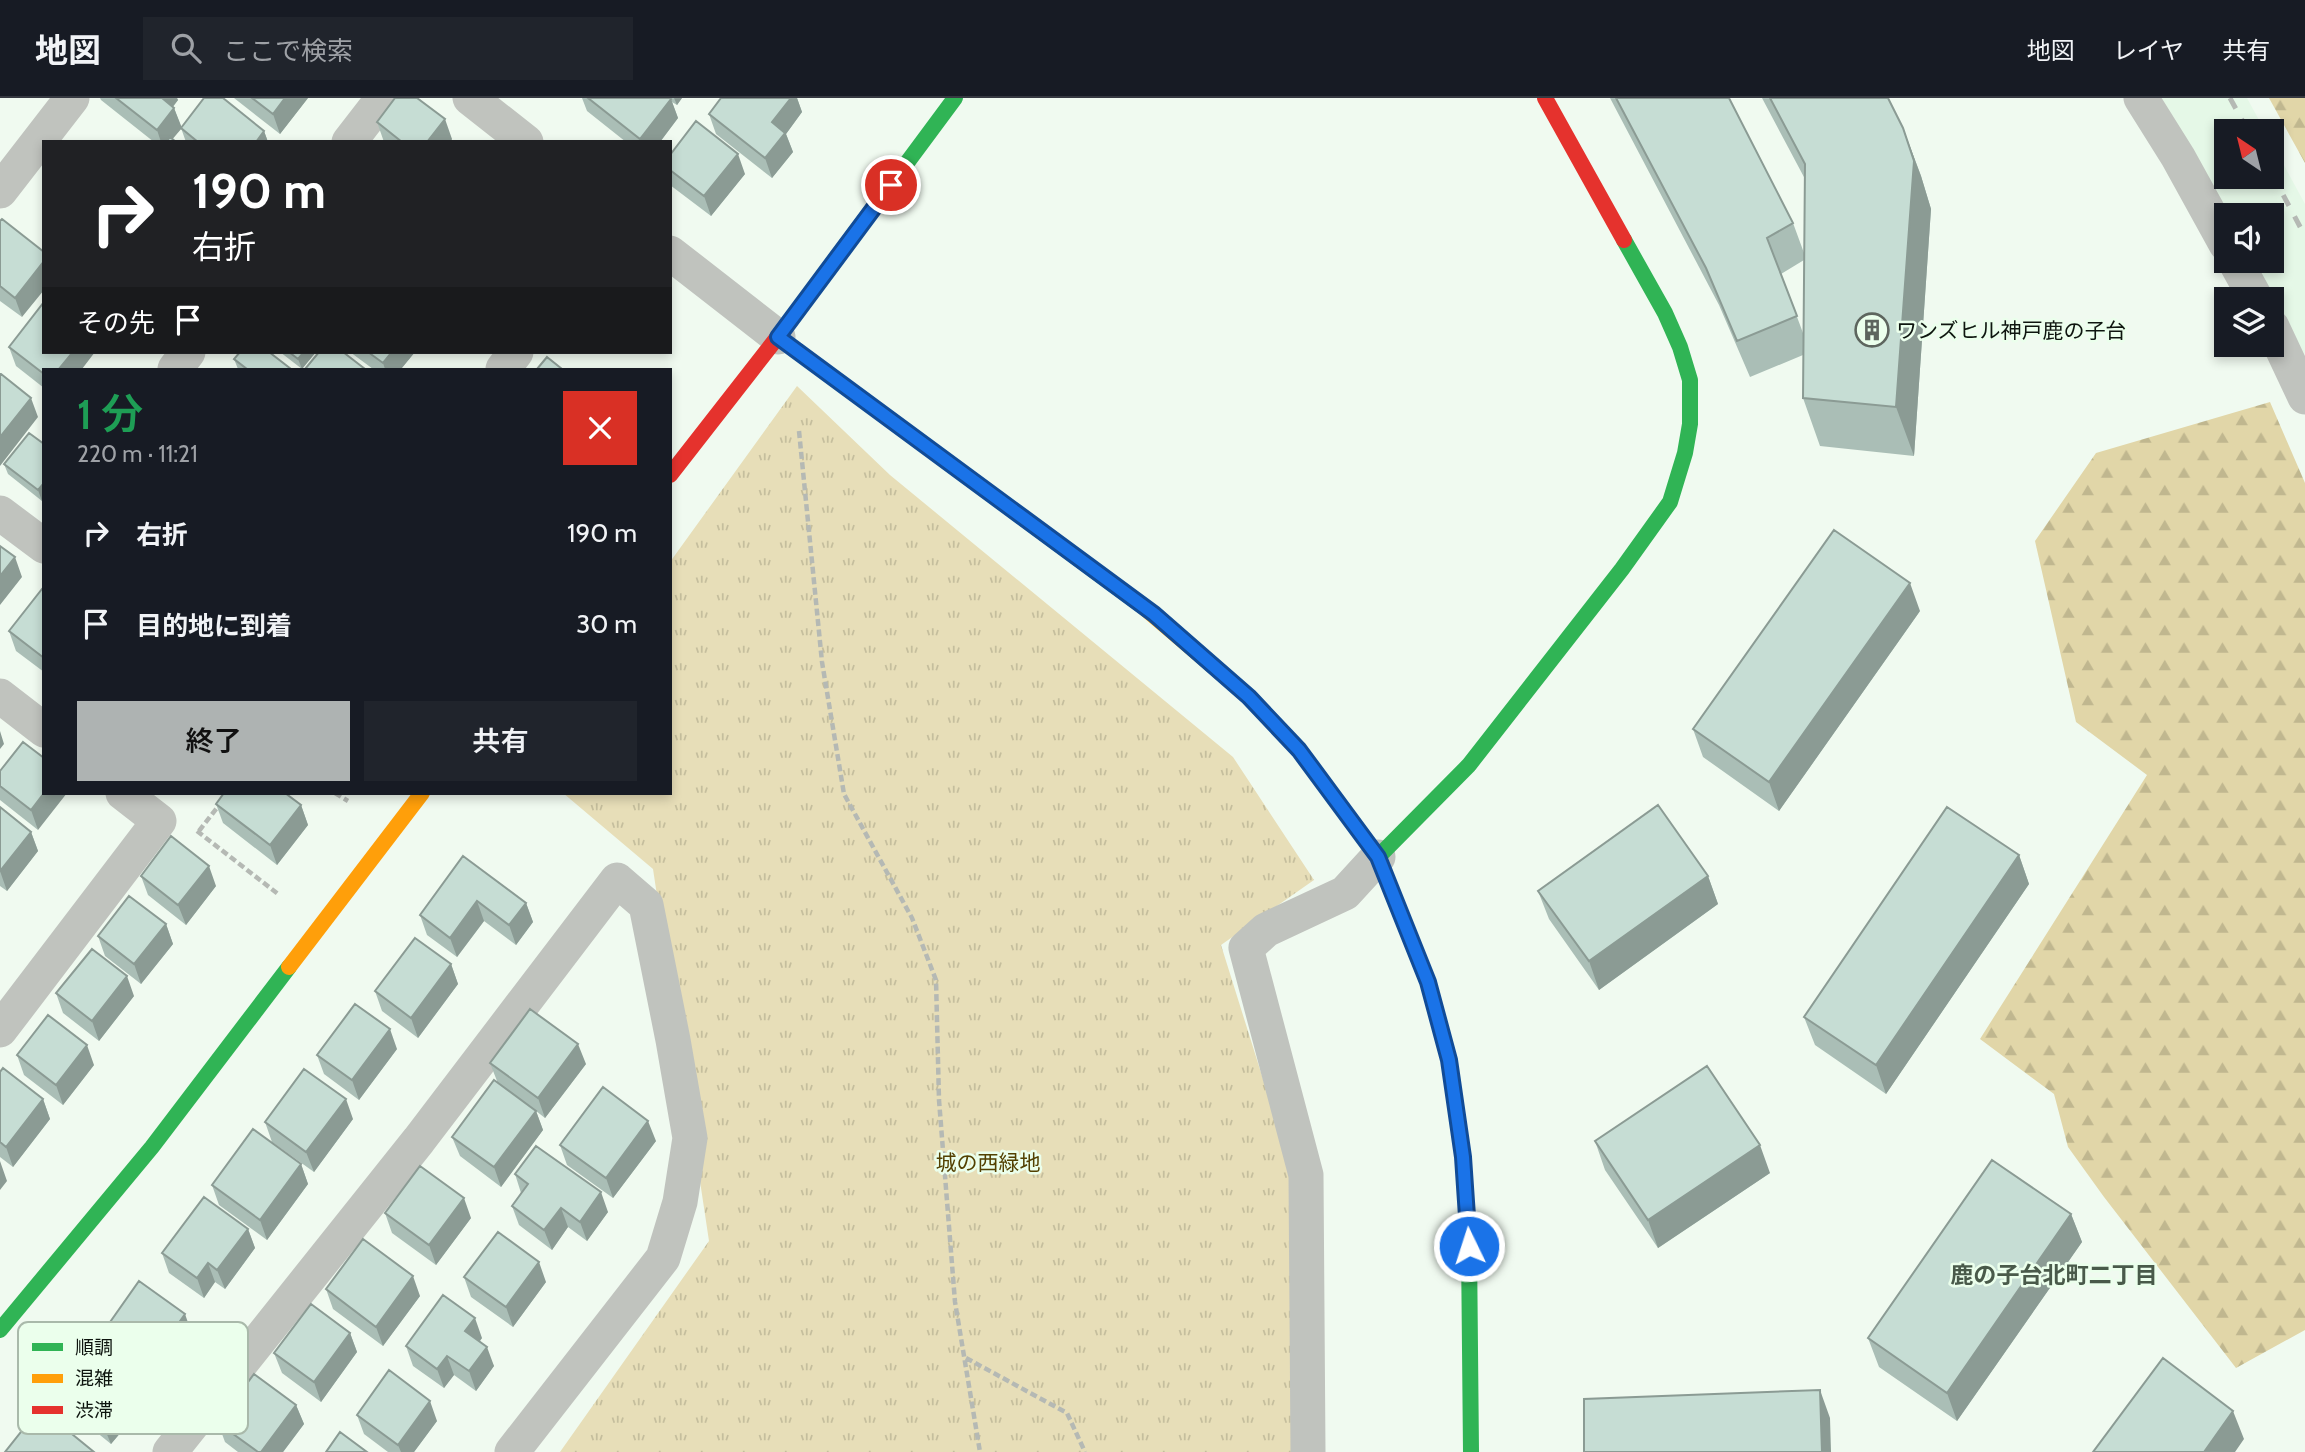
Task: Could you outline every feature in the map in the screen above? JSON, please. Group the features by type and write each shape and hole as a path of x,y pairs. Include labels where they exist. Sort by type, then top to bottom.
{"street":[{"path":"0,191 72,98"},
{"path":"351,140 383,98"},
{"path":"470,98 523,140"},
{"path":"672,472 778,337 955,98"},
{"path":"1308,1452 1306,1175 1246,948 1266,930 1345,892 1468,765 1622,569 1670,502 1685,453 1690,424 1690,380 1680,347 1647,280 1545,98"},
{"path":"2141,98 2214,222"},
{"path":"672,255 778,337 1154,614 1249,697 1299,750 1378,857 1428,982 1449,1060 1463,1157 1469,1246 1471,1452"},
{"path":"2284,352 2305,397"},
{"path":"176,368 186,354"},
{"path":"504,368 514,354"},
{"path":"0,513 42,542"},
{"path":"0,696 42,728"},
{"path":"0,1030 159,821 126,795"},
{"path":"0,1331 152,1147 420,795"},
{"path":"248,1354 419,1140 617,880 646,905 671,1027 690,1138 680,1202 663,1258 512,1452"},
{"path":"170,1452 184,1434"}],"path":[{"path":"799,431 822,662 844,794 912,918 936,980 939,1100 955,1302 980,1452"},
{"path":"338,795 348,802"},
{"path":"199,831 222,802"},
{"path":"159,821 199,831 278,894"},
{"path":"965,1357 1067,1413 1085,1452"}],"shaded area":[{"path":"2161,98 2247,98 2258,119 2214,119 2214,189 2284,189 2284,165 2305,204 2305,355 2284,316 2284,287 2269,287 2261,273 2284,273 2284,203 2222,203"}],"green space":[{"path":"2269,98 2305,98 2305,163 2284,125 2284,119 2281,119"},
{"name":"城の西緑地","path":"797,386 890,475 1233,757 1314,880 1221,945 1294,1178 1296,1452 560,1452 709,1241 653,869 565,795 672,795 672,559"},
{"path":"2270,402 2305,483 2305,1330 2236,1368 2068,1147 2054,1094 1980,1039 2147,775 2076,722 2035,541 2096,453"}],"building":[{"path":"116,98 162,98 174,108 157,130"},
{"path":"204,98 223,98 264,131 257,140 196,140 181,128"},
{"path":"252,98 285,98 273,114"},
{"path":"395,98 417,98 445,119 429,140 400,140 377,122"},
{"path":"588,98 670,98 671,99 640,139"},
{"path":"721,98 791,98 772,122 785,133 765,158 709,114"},
{"path":"1616,98 1729,98 1793,223 1767,238 1797,316 1737,341 1706,268"},
{"name":"ワンズヒル神戸鹿の子台","path":"1770,98 1888,98 1903,128 1914,161 1896,407 1803,398 1805,164"},
{"path":"696,121 738,154 704,196 672,172 672,152"},
{"path":"2,219 42,250 42,264 15,298 0,286"},
{"path":"42,305 42,354 71,354 60,368 42,368 42,372 9,347"},
{"path":"238,354 272,354 290,368 246,368 234,359"},
{"path":"317,354 346,354 364,368 306,368"},
{"path":"371,354 390,354 383,363"},
{"path":"547,357 561,368 538,368"},
{"path":"0,374 31,398 0,437"},
{"path":"29,433 42,443 42,485 38,490 4,464"},
{"path":"1834,530 1910,583 1769,782 1693,729"},
{"path":"0,546 15,557 0,576"},
{"path":"42,589 42,656 9,631"},
{"path":"23,742 42,756 42,795 31,810 0,786 0,771"},
{"path":"223,795 288,795 301,805 270,845 216,804"},
{"path":"1658,805 1708,876 1589,961 1538,891"},
{"path":"0,807 31,832 0,871"},
{"path":"1947,807 2019,855 1876,1065 1804,1017"},
{"path":"171,836 209,866 178,905 141,876"},
{"path":"463,856 526,903 509,925 477,901 450,938 420,915"},
{"path":"129,896 166,924 134,964 98,936"},
{"path":"415,938 451,964 411,1018 375,991"},
{"path":"92,949 127,976 92,1021 56,993"},
{"path":"355,1004 390,1029 352,1080 317,1055"},
{"path":"530,1009 578,1044 538,1098 490,1063"},
{"path":"48,1015 87,1045 56,1085 17,1055"},
{"path":"1707,1066 1760,1145 1648,1220 1595,1141"},
{"path":"3,1068 43,1099 6,1147 0,1142 0,1072"},
{"path":"304,1069 346,1099 306,1152 265,1122"},
{"path":"494,1080 536,1111 494,1167 452,1137"},
{"path":"603,1087 648,1121 606,1178 560,1145"},
{"path":"253,1129 301,1164 260,1220 212,1185"},
{"path":"536,1146 601,1192 580,1222 561,1208 544,1230 512,1206 528,1184 515,1174"},
{"path":"1992,1160 2071,1214 1947,1393 1868,1338"},
{"path":"420,1166 464,1198 429,1245 385,1213"},
{"path":"204,1197 248,1229 217,1270 208,1263 197,1278 162,1253"},
{"path":"498,1232 539,1262 506,1307 464,1277"},
{"path":"363,1239 413,1276 376,1327 326,1289"},
{"path":"139,1281 185,1314 179,1322 110,1322"},
{"path":"443,1295 475,1318 465,1331 487,1347 469,1371 447,1356 437,1369 406,1346"},
{"path":"311,1304 350,1333 314,1382 274,1353"},
{"path":"2163,1358 2233,1411 2204,1452 2093,1452"},
{"path":"389,1370 430,1401 398,1445 357,1415"},
{"path":"254,1374 296,1405 261,1452 233,1434 248,1434 248,1382"},
{"path":"1820,1390 1822,1452 1584,1452 1584,1399"},
{"path":"340,1432 367,1452 326,1452"},
{"path":"19,1434 72,1434 94,1452 5,1452"}],"railway":[{"path":"2230,98 2241,119"},
{"path":"2280,189 2305,236"}],"traffic: fast":[{"path":"780,334 955,98"},
{"path":"1378,857 1469,765 1622,569 1670,502 1685,453 1690,424 1690,380 1680,347 1665,313 1624,240"},
{"path":"778,337 1141,605"},
{"path":"1408,932 1428,982 1449,1060 1463,1157 1469,1246 1471,1452"},
{"path":"0,1330 152,1147 289,967"}],"traffic: slow":[{"path":"1141,605 1249,697 1299,750 1378,857 1408,932"},
{"path":"289,967 420,795"}],"traffic: jam":[{"path":"1545,98 1624,240"},
{"path":"672,472 780,334"}],"place":[{"name":"ワンズヒル神戸鹿の子台","path":"1872,330"}],"district":[{"name":"鹿の子台北町二丁目","path":"2054,1275"}],"route":[{"path":"891,185 778,337 1154,614 1249,697 1299,750 1378,857 1428,982 1449,1060 1463,1157 1469,1246"}]}
